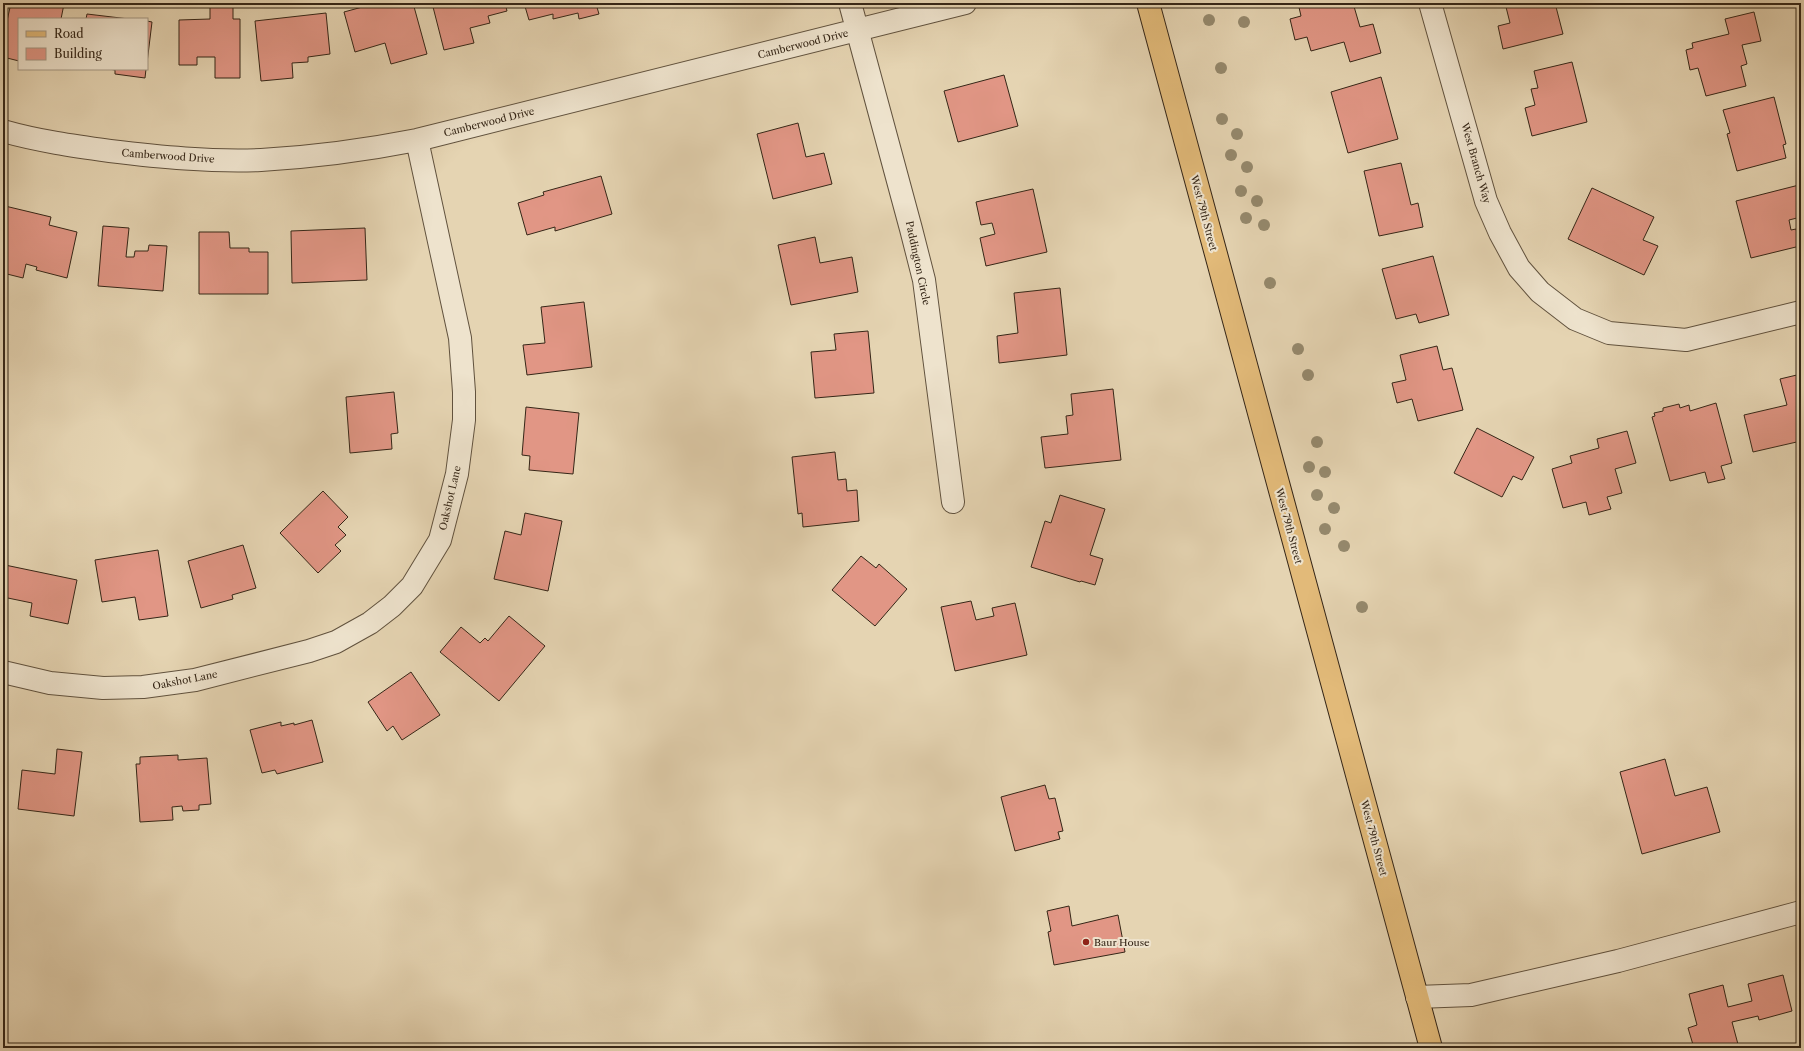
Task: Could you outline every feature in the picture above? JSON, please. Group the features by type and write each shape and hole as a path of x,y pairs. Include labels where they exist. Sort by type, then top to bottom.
{"main road":[{"name":"West 79th Street","path":"1148,3 1431,1048"}],"street":[{"name":"Paddington Circle","path":"850,3 912,229 924,280 953,502"},
{"name":"Camberwood Drive","path":"3,131 67,146 158,157 211,160 261,160 366,149 417,140 965,3"},
{"name":"West Branch Way","path":"1430,3 1486,201 1500,233 1519,268 1540,292 1575,319 1609,333 1686,340 1801,312"},
{"name":"Oakshot Lane","path":"3,672 50,683 103,688 143,688 195,680 309,651 336,642 370,623 392,606 412,586 440,540 457,474 464,420 464,392 460,338 417,140"},
{"path":"1417,997 1479,993 1618,961 1801,912"}],"building":[{"path":"11,3 64,4 61,18 18,18 18,61 3,57 3,39"},
{"path":"377,3 413,3 427,54 391,64 385,43 355,52 344,12"},
{"path":"432,3 505,3 507,11 488,16 490,23 470,28 474,43 444,50"},
{"path":"524,3 600,3 596,4 599,14 579,19 578,13 553,19 553,14 529,20"},
{"path":"1298,3 1353,3 1360,27 1373,24 1381,53 1350,62 1344,42 1311,51 1307,37 1295,40 1290,19 1301,16"},
{"path":"1516,3 1555,3 1563,34 1503,49 1498,26 1510,23 1506,7"},
{"path":"210,5 233,5 233,19 240,19 240,78 215,78 215,57 197,57 197,65 179,65 179,20 210,19"},
{"path":"1754,12 1761,41 1742,45 1747,64 1741,66 1746,86 1706,96 1698,68 1690,70 1686,50 1693,48 1692,43 1729,34 1725,19"},
{"path":"326,13 330,54 308,57 308,62 292,63 293,78 261,81 255,21"},
{"path":"87,14 121,18 86,18"},
{"path":"148,21 152,22 148,55"},
{"path":"1572,62 1587,122 1532,136 1525,108 1535,105 1531,89 1538,88 1534,71"},
{"path":"115,70 146,70 145,78 115,74"},
{"path":"1004,75 1018,126 958,142 944,91"},
{"path":"1381,77 1398,139 1348,153 1331,92"},
{"path":"1774,97 1786,144 1783,145 1786,158 1737,171 1727,134 1730,133 1723,110"},
{"path":"798,123 806,157 824,153 832,184 773,199 757,134"},
{"path":"1401,163 1411,205 1418,203 1423,227 1379,236 1364,171"},
{"path":"601,176 612,214 555,231 555,227 527,235 518,203 544,195 543,192"},
{"path":"1799,185 1801,190 1801,217 1789,220 1791,230 1796,229 1800,246 1751,258 1736,201"},
{"path":"1592,188 1654,217 1643,240 1658,246 1644,275 1568,239"},
{"path":"1033,189 1047,252 986,266 980,238 995,234 992,223 981,225 976,202"},
{"path":"5,206 51,217 49,225 77,232 67,278 36,270 37,267 26,264 23,278 3,273 3,215"},
{"path":"103,226 129,228 126,257 134,257 135,251 148,251 149,245 167,246 163,291 98,286"},
{"path":"365,228 367,280 292,283 291,231"},
{"path":"199,232 229,232 230,248 249,248 249,252 268,252 268,294 199,294"},
{"path":"815,237 820,263 852,257 858,292 791,305 778,245"},
{"path":"1433,256 1449,315 1419,323 1416,314 1396,319 1382,269"},
{"path":"1060,288 1067,355 999,363 997,336 1018,333 1014,293"},
{"path":"584,302 592,367 527,375 523,345 545,343 541,307"},
{"path":"868,331 874,393 815,398 811,352 836,350 834,334"},
{"path":"1437,346 1443,370 1452,368 1463,410 1418,421 1412,399 1397,403 1392,383 1406,380 1400,355"},
{"path":"1801,374 1801,404 1799,405 1801,414 1801,441 1753,452 1744,415 1787,405 1780,379"},
{"path":"1113,389 1121,460 1045,468 1041,437 1068,434 1066,416 1073,415 1071,394"},
{"path":"394,392 398,433 391,434 392,449 350,453 346,397"},
{"path":"1716,403 1732,463 1721,466 1725,479 1708,483 1705,472 1670,481 1652,417 1655,416 1654,413 1663,411 1663,408 1679,404 1680,408 1689,405 1690,411"},
{"path":"526,407 579,413 573,474 529,470 530,456 522,455"},
{"path":"1477,428 1534,457 1522,480 1513,476 1502,497 1454,473"},
{"path":"1627,431 1636,463 1615,469 1622,493 1607,497 1611,509 1589,515 1586,502 1563,508 1552,469 1572,463 1570,456 1599,448 1597,439"},
{"path":"835,452 838,480 846,479 847,491 857,490 859,521 803,527 802,513 798,514 792,457"},
{"path":"323,491 348,517 338,527 346,535 335,545 341,551 318,573 280,533"},
{"path":"1060,495 1105,509 1090,555 1103,559 1095,585 1031,567 1045,521 1051,523"},
{"path":"525,513 562,521 548,591 494,579 505,531 521,535"},
{"path":"243,545 256,588 232,595 233,599 201,608 188,561"},
{"path":"158,550 168,616 139,620 135,597 102,602 95,560"},
{"path":"861,556 876,568 879,564 907,589 875,626 832,590"},
{"path":"5,565 77,580 68,624 30,616 32,603 3,597 3,577"},
{"path":"971,601 976,620 994,616 992,608 1015,603 1027,655 955,671 941,607"},
{"path":"509,616 545,646 499,701 440,652 461,627 480,643 485,638 488,641"},
{"path":"411,672 440,715 402,740 393,726 387,731 368,702"},
{"path":"312,720 323,762 277,774 275,770 262,773 250,730 281,722 281,726 294,723 294,725"},
{"path":"57,749 82,752 74,816 18,809 22,770 55,774"},
{"path":"178,755 178,760 207,758 211,804 199,805 199,810 183,811 182,806 172,807 173,820 140,822 136,764 140,764 140,757"},
{"path":"1665,759 1675,796 1707,787 1720,832 1642,854 1620,772"},
{"path":"1045,785 1049,799 1055,798 1063,831 1058,832 1060,839 1015,851 1001,797"},
{"name":"Baur House","path":"1069,906 1072,926 1118,915 1125,952 1054,965 1048,932 1051,931 1047,911"},
{"path":"1783,975 1792,1011 1759,1020 1758,1016 1732,1022 1739,1048 1694,1048 1688,1028 1697,1025 1689,994 1723,985 1728,1007 1752,1001 1748,984"}],"place":[{"name":"Baur House","path":"1086,942"}]}
